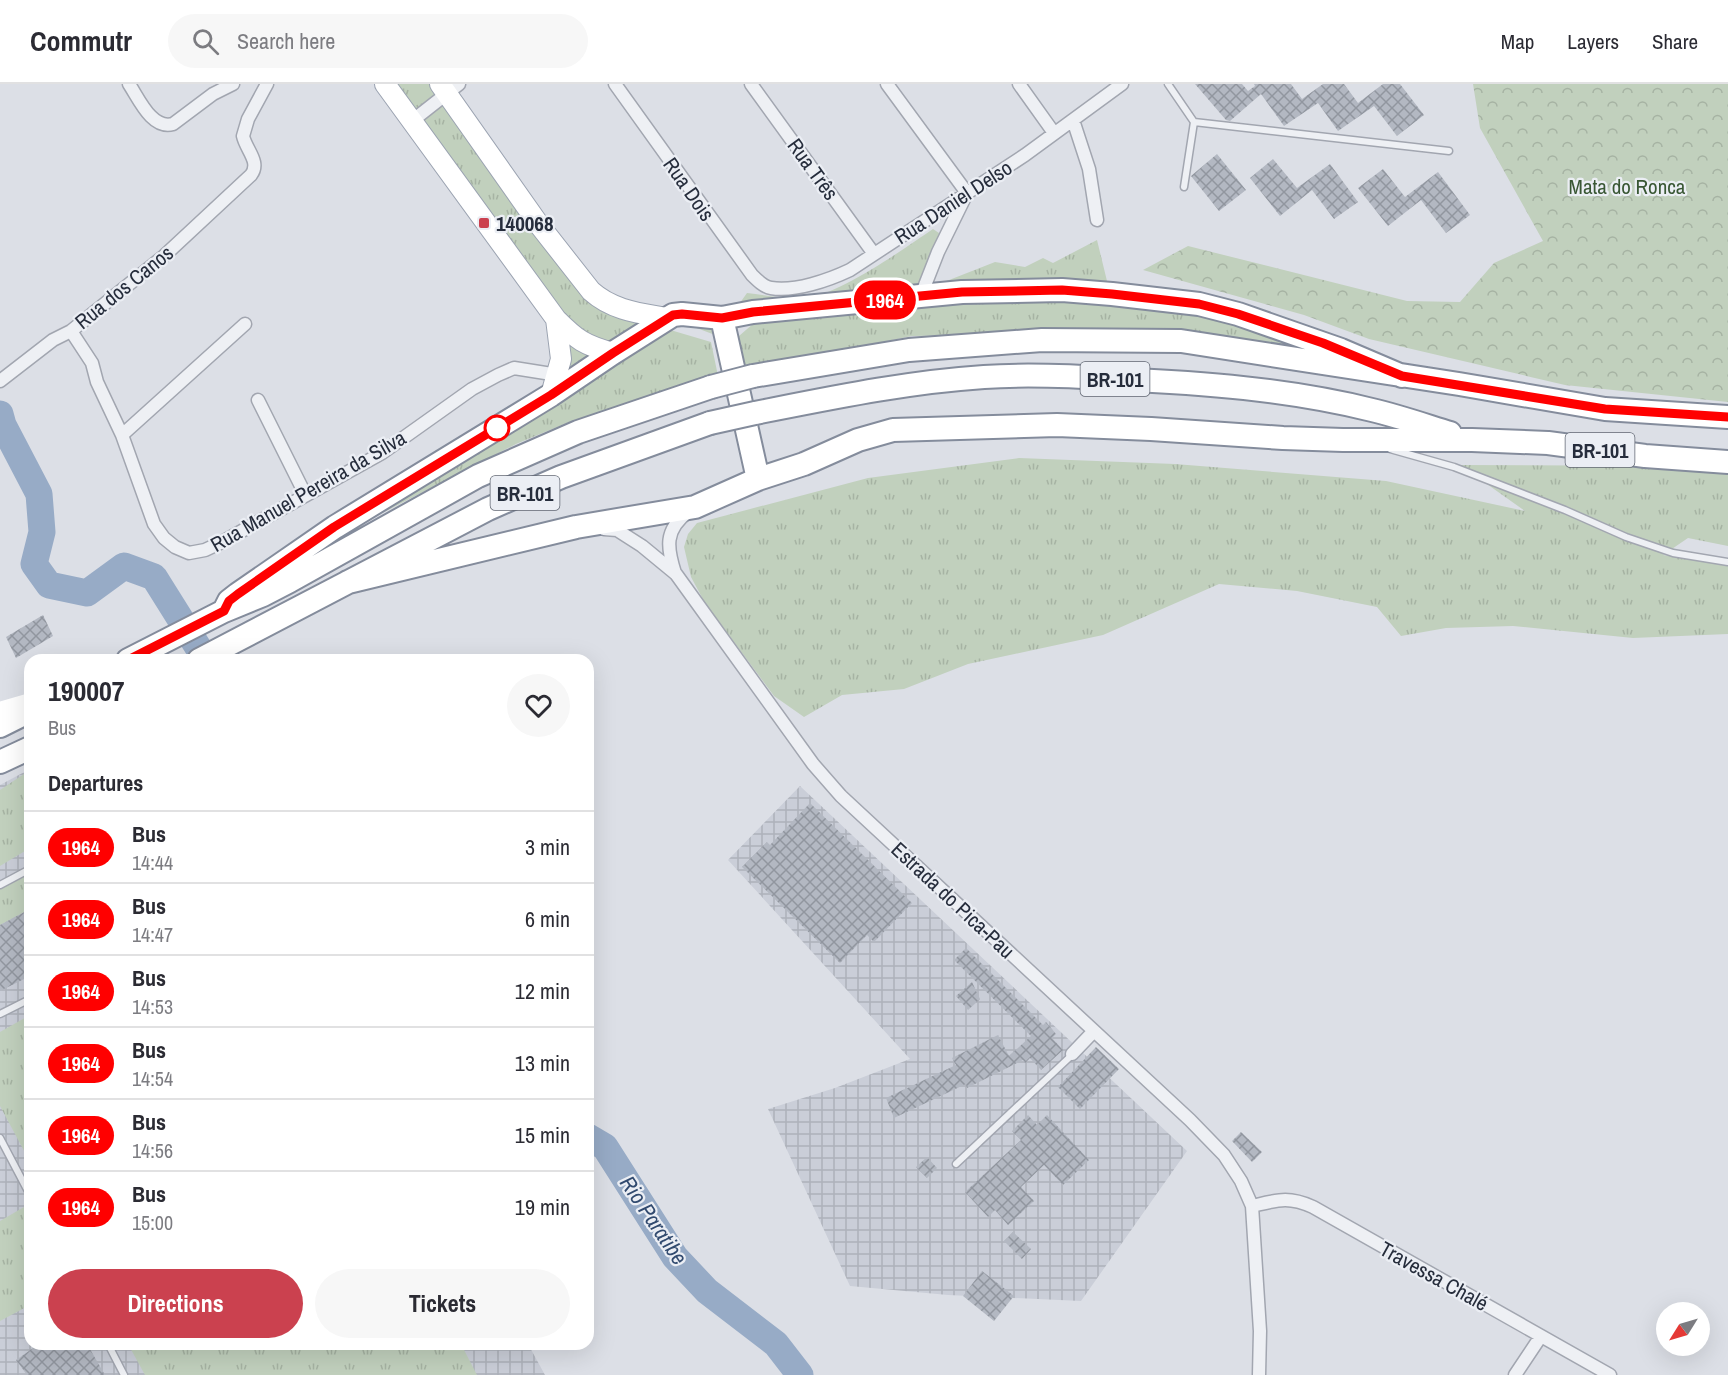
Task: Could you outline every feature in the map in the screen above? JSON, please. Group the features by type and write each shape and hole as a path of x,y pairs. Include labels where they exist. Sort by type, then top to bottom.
{"highway":[{"path":"613,353 666,318 682,314 722,318 753,312 973,292 1062,290 1199,304 1287,330 1402,376"},
{"path":"722,318 758,479"},
{"name":"BR-101","path":"139,654 290,581 478,476 578,432 711,387 753,376 909,350 1042,340 1181,341 1605,409 1728,417"},
{"name":"BR-101","path":"214,616 238,594 334,527 554,385 613,353"},
{"name":"BR-101","path":"210,654 488,509 561,477 710,423 925,383 985,377 1069,376 1244,387 1372,410 1472,440 1548,443 1645,456 1728,462"},
{"path":"348,582 576,527 695,507 758,479 804,464 858,440 893,430 1057,425 1343,440 1472,440"},
{"path":"0,726 24,714"}],"main road":[{"path":"385,84 555,320 587,345 613,353"},
{"path":"448,87 540,226 591,291 621,309 666,318"},
{"path":"554,385 561,359 555,320"},
{"path":"0,711 24,704"}],"street":[{"path":"129,84 152,118 165,127 173,124 210,89 233,84"},
{"name":"Rua dos Canos","path":"3,379 53,340 71,331 164,256 255,170 255,164 243,136 248,119 267,84"},
{"name":"Rua Dois","path":"615,84 744,266 769,288"},
{"name":"Rua Três","path":"751,84 874,254"},
{"path":"887,84 967,192 938,252 920,298"},
{"path":"1019,84 1054,133"},
{"name":"Rua Daniel Delso","path":"769,288 783,288 828,280 850,270 1054,133 1122,84"},
{"path":"412,121 448,87"},
{"path":"1073,120 1089,169 1097,220"},
{"path":"122,435 245,324"},
{"name":"Rua Manuel Pereira da Silva","path":"71,331 92,363 97,382 122,435 154,524 164,538 189,553 205,550 222,542 382,453 472,389 498,375 514,368 554,385"},
{"path":"258,400 306,495"},
{"name":"Estrada do Pica-Pau","path":"676,574 668,551 670,537 678,520 695,507"},
{"name":"Estrada do Pica-Pau","path":"576,527 617,530 652,552 676,574 813,764 841,796 1190,1120 1224,1155 1241,1181 1252,1206"},
{"path":"1072,1054 1094,1031"},
{"name":"Travessa Chalé","path":"1252,1206 1284,1198 1298,1200 1610,1375"},
{"path":"1252,1206 1260,1331 1259,1375"},
{"path":"1515,1375 1541,1336"}],"lane":[{"path":"1168,84 1194,122 1184,187"},
{"path":"1194,122 1449,151"},
{"path":"1343,440 1378,445 1454,467 1565,510 1626,537 1673,553 1728,562"},
{"path":"0,885 24,872"},
{"path":"0,1014 24,1002"},
{"path":"957,1164 1072,1054"},
{"path":"0,1138 24,1184"},
{"path":"111,1350 124,1375"}],"shaded area":[{"path":"24,772 24,1350 531,1350 545,1375 0,1375 0,785"},
{"path":"800,786 1187,1151 1081,1301 948,1295 850,1286 768,1109 835,1088 910,1059 728,860"}],"green space":[{"path":"389,84 432,84 598,309 640,324 568,377 553,309"},
{"name":"Mata do Ronca","path":"1473,84 1728,84 1728,402 1565,385 1369,339 1304,315 1143,270 1188,246 1407,301 1460,302 1494,263 1543,241 1480,128"},
{"path":"933,229 939,233 938,240 916,291 747,307 715,335 681,322 681,308 737,307 747,293 803,298 817,296 870,271"},
{"path":"1097,240 1107,281 997,284 944,282 995,262 1025,267 1043,258 1053,263"},
{"path":"1097,299 1203,310 1328,352 1132,333 912,336 797,359 740,366 739,336 754,323 771,317 935,304"},
{"path":"667,329 711,342 718,376 574,420 516,444 301,555"},
{"path":"1019,458 1175,464 1386,481 1525,511 1460,465 1728,468 1728,546 1688,538 1663,555 1728,564 1728,634 1633,638 1513,626 1446,628 1401,636 1377,607 1297,591 1219,584 1103,635 968,664 904,689 842,695 804,717 774,696 705,603 691,577 684,547 688,534 697,523 868,478"},
{"path":"24,774 24,852 0,866 0,790"},
{"path":"24,872 24,912 0,925 0,886"},
{"path":"24,1018 24,1151 0,1106 0,1032"},
{"path":"24,1207 24,1308 0,1321 0,1221"},
{"path":"131,1350 464,1350 477,1375 145,1375"}],"building":[{"path":"1195,84 1242,84 1248,91 1255,86 1254,84 1291,84 1302,99 1323,84 1344,84 1358,103 1383,84 1400,84 1424,115 1397,136 1374,106 1338,131 1318,103 1284,126 1261,94 1230,121 1226,120"},
{"path":"1217,154 1246,190 1219,211 1191,176"},
{"path":"1273,159 1297,188 1330,164 1358,202 1334,219 1312,190 1280,216 1250,178"},
{"path":"1383,169 1405,197 1438,172 1470,215 1446,233 1421,200 1388,226 1358,188"},
{"path":"43,615 53,636 16,658 6,637"},
{"path":"810,803 912,903 874,942 867,935 840,963 742,867 767,842 770,845"},
{"path":"24,912 24,979 0,991 0,925"},
{"path":"966,948 1043,1025 1046,1022 1056,1034 1052,1038 1063,1050 1041,1070 1030,1058 1025,1063 1023,1060 967,1088 966,1084 894,1118 886,1098 956,1065 952,1058 998,1035 1009,1056 1031,1036 954,960"},
{"path":"972,982 980,999 968,1010 956,996"},
{"path":"1096,1047 1119,1069 1080,1109 1058,1087"},
{"path":"1028,1115 1037,1125 1047,1115 1089,1160 1063,1185 1044,1165 1021,1187 1034,1201 1008,1225 995,1210 988,1217 965,1192 1021,1140 1012,1131"},
{"path":"1241,1132 1262,1152 1252,1162 1232,1141"},
{"path":"927,1157 937,1168 927,1178 916,1167"},
{"path":"1013,1232 1031,1249 1022,1259 1004,1241"},
{"path":"982,1271 1014,1296 994,1321 963,1296"},
{"path":"30,1350 90,1350 105,1375 27,1375 16,1360"}],"waterway":[{"name":"Rio Paratibe","path":"0,414 3,425 39,494 42,532 34,564 49,585 87,593 124,566 154,577 202,654"},
{"name":"Rio Paratibe","path":"594,1141 605,1147 675,1257 707,1291 776,1344 800,1375"}],"bus line":[{"name":"1964","path":"140,654 224,611 229,601 238,594 334,527 551,395 673,315 722,318 753,312 920,298 962,292 1062,290 1112,294 1199,304 1238,314 1323,343 1402,376 1605,409 1728,417"}],"place":[{"name":"140068","path":"484,223"}]}
